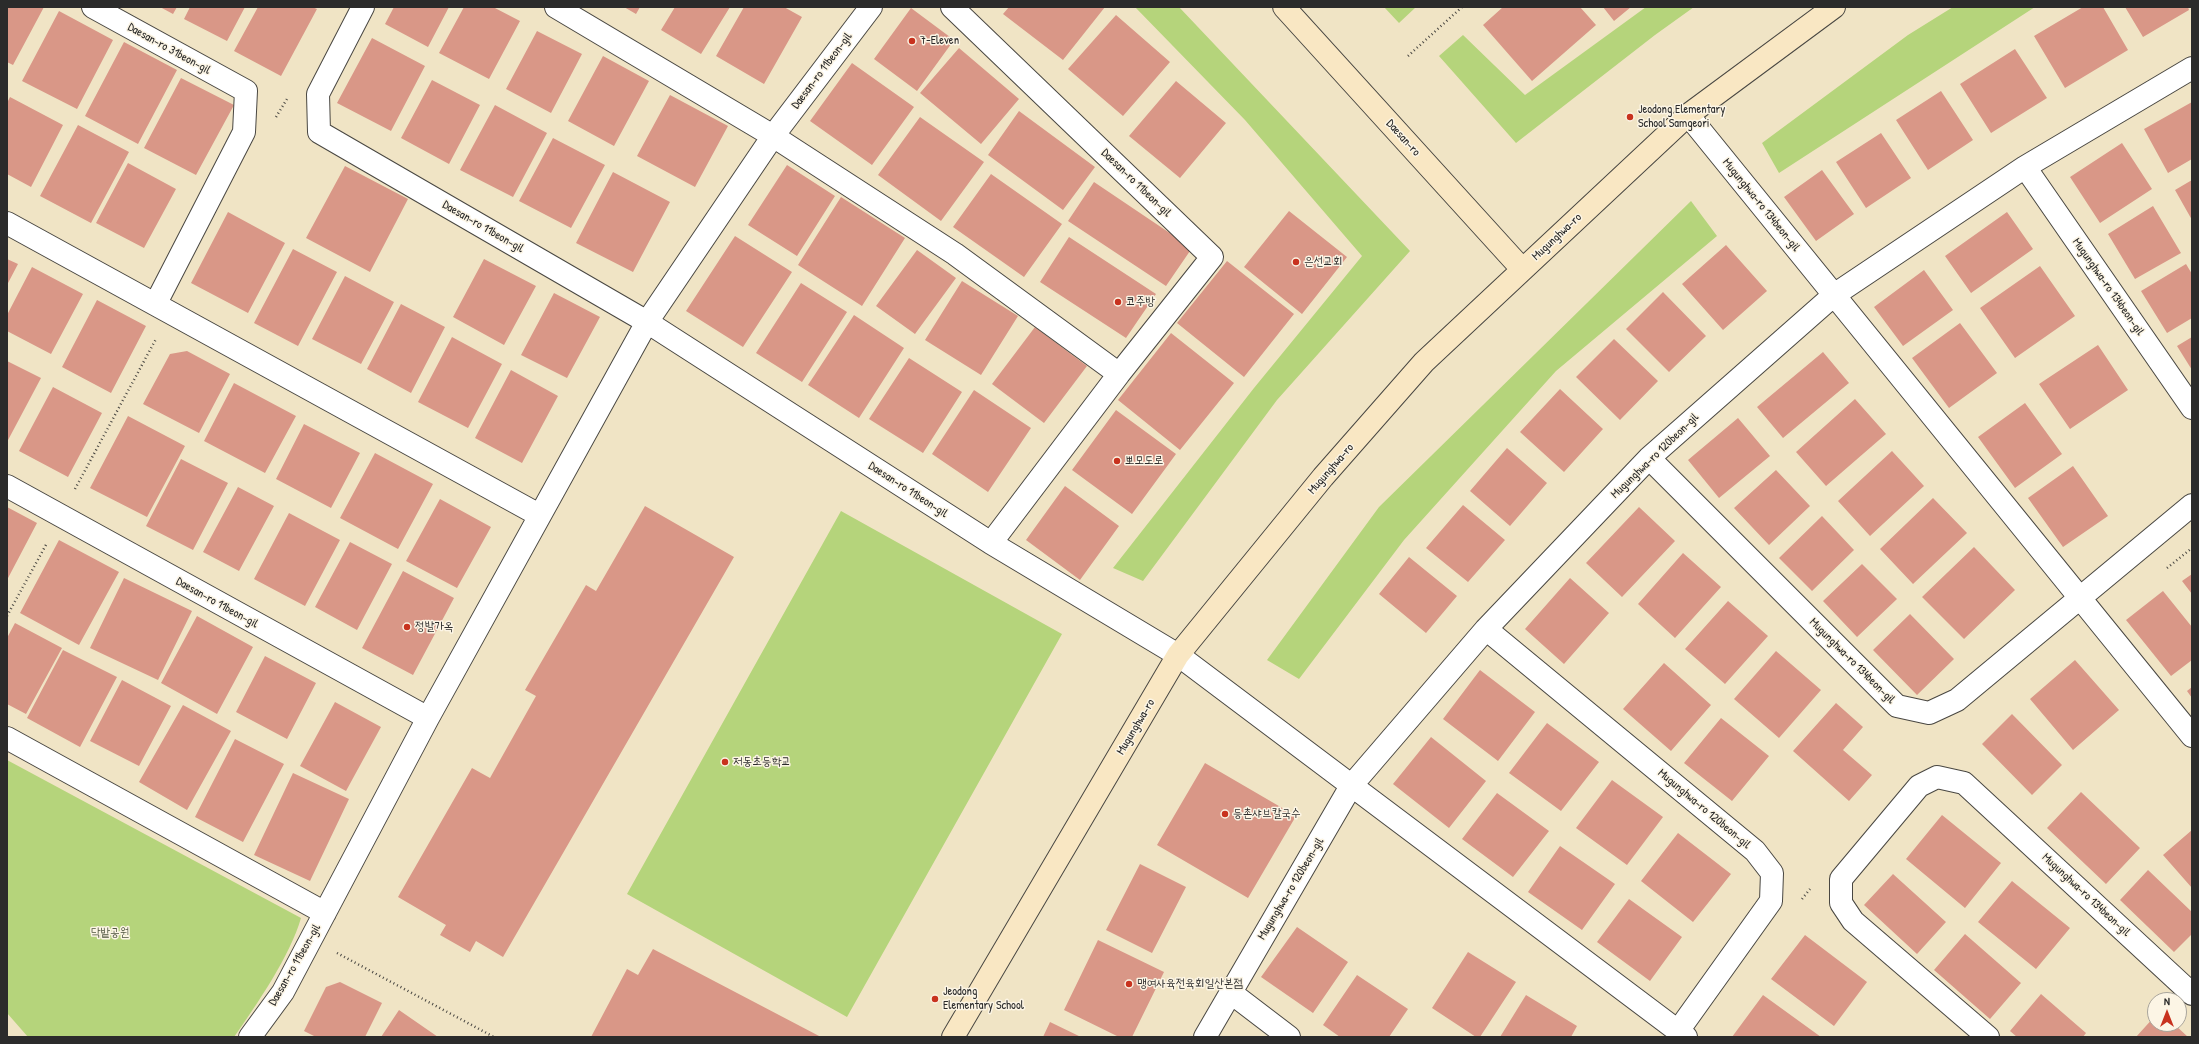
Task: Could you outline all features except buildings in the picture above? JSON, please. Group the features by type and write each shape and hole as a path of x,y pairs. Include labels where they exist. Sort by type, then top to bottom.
{"main road":[{"name":"Daesan-ro","path":"1284,7 1522,269"},
{"name":"Mugunghwa-ro","path":"953,1037 1178,656 1323,478 1424,362 1688,115 1834,7"}],"street":[{"name":"Daesan-ro 31beon-gil","path":"93,7 246,91 244,132 156,303"},
{"name":"Daesan-ro 11beon-gil","path":"363,7 318,94 319,132 647,322 991,543 1119,374 1212,257 952,7"},
{"path":"556,7 773,136 955,254 1119,374"},
{"name":"Daesan-ro 11beon-gil","path":"250,1037 283,992 428,718 647,322 773,136 871,7"},
{"path":"1834,295 2025,167 2192,68"},
{"name":"Mugunghwa-ro 134beon-gil","path":"1688,115 2192,736"},
{"name":"Mugunghwa-ro 134beon-gil","path":"2025,167 2192,408"},
{"path":"7,223 156,303 539,515"},
{"name":"Mugunghwa-ro 120beon-gil","path":"1205,1037 1351,786 1486,629 1649,458 1834,295"},
{"name":"Mugunghwa-ro 134beon-gil","path":"1649,458 1897,706 1929,713 1957,700 2192,505"},
{"name":"Daesan-ro 11beon-gil","path":"7,486 428,718"},
{"name":"Mugunghwa-ro 120beon-gil","path":"991,543 1178,656 1682,1034 1771,901 1772,873 1755,851 1486,629"},
{"name":"Daesan-ro 11beon-gil","path":"7,738 325,913"},
{"name":"Mugunghwa-ro 134beon-gil","path":"1988,1037 1853,921 1841,903 1841,878 1919,786 1937,777 1964,783 2192,994"},
{"path":"1230,992 1289,1037"}],"path":[{"path":"1408,56 1462,7"},
{"path":"74,492 157,337"},
{"path":"7,616 49,539"},
{"path":"335,952 494,1037"}],"green space":[{"path":"1135,7 1179,7 1410,251 1277,400 1143,581 1113,568 1254,388 1362,256 1245,120"},
{"path":"1384,7 1416,7 1399,23"},
{"path":"1646,7 1694,7 1655,35 1516,143 1439,56 1463,35 1525,95"},
{"path":"1953,7 2035,7 1779,173 1762,143 1908,35"},
{"path":"1691,201 1717,236 1556,371 1404,540 1299,679 1267,660 1379,507"},
{"path":"841,511 1062,634 847,1017 627,894"},
{"name":"닥밭공원","path":"7,760 301,918 296,933 281,964 234,1037 28,1037 7,1013"}],"place":[{"name":"7-Eleven","path":"912,41"},
{"name":"Jeodong Elementary School Samgeori","path":"1630,117"},
{"name":"은선교회","path":"1296,262"},
{"name":"코주방","path":"1118,302"},
{"name":"뽀모도로","path":"1117,461"},
{"name":"정발가옥","path":"407,627"},
{"name":"저동초등학교","path":"725,762"},
{"name":"등촌샤브칼국수","path":"1225,814"},
{"name":"맹여사육전육회일산본점","path":"1129,984"},
{"name":"Jeodong Elementary School","path":"935,999"}]}
